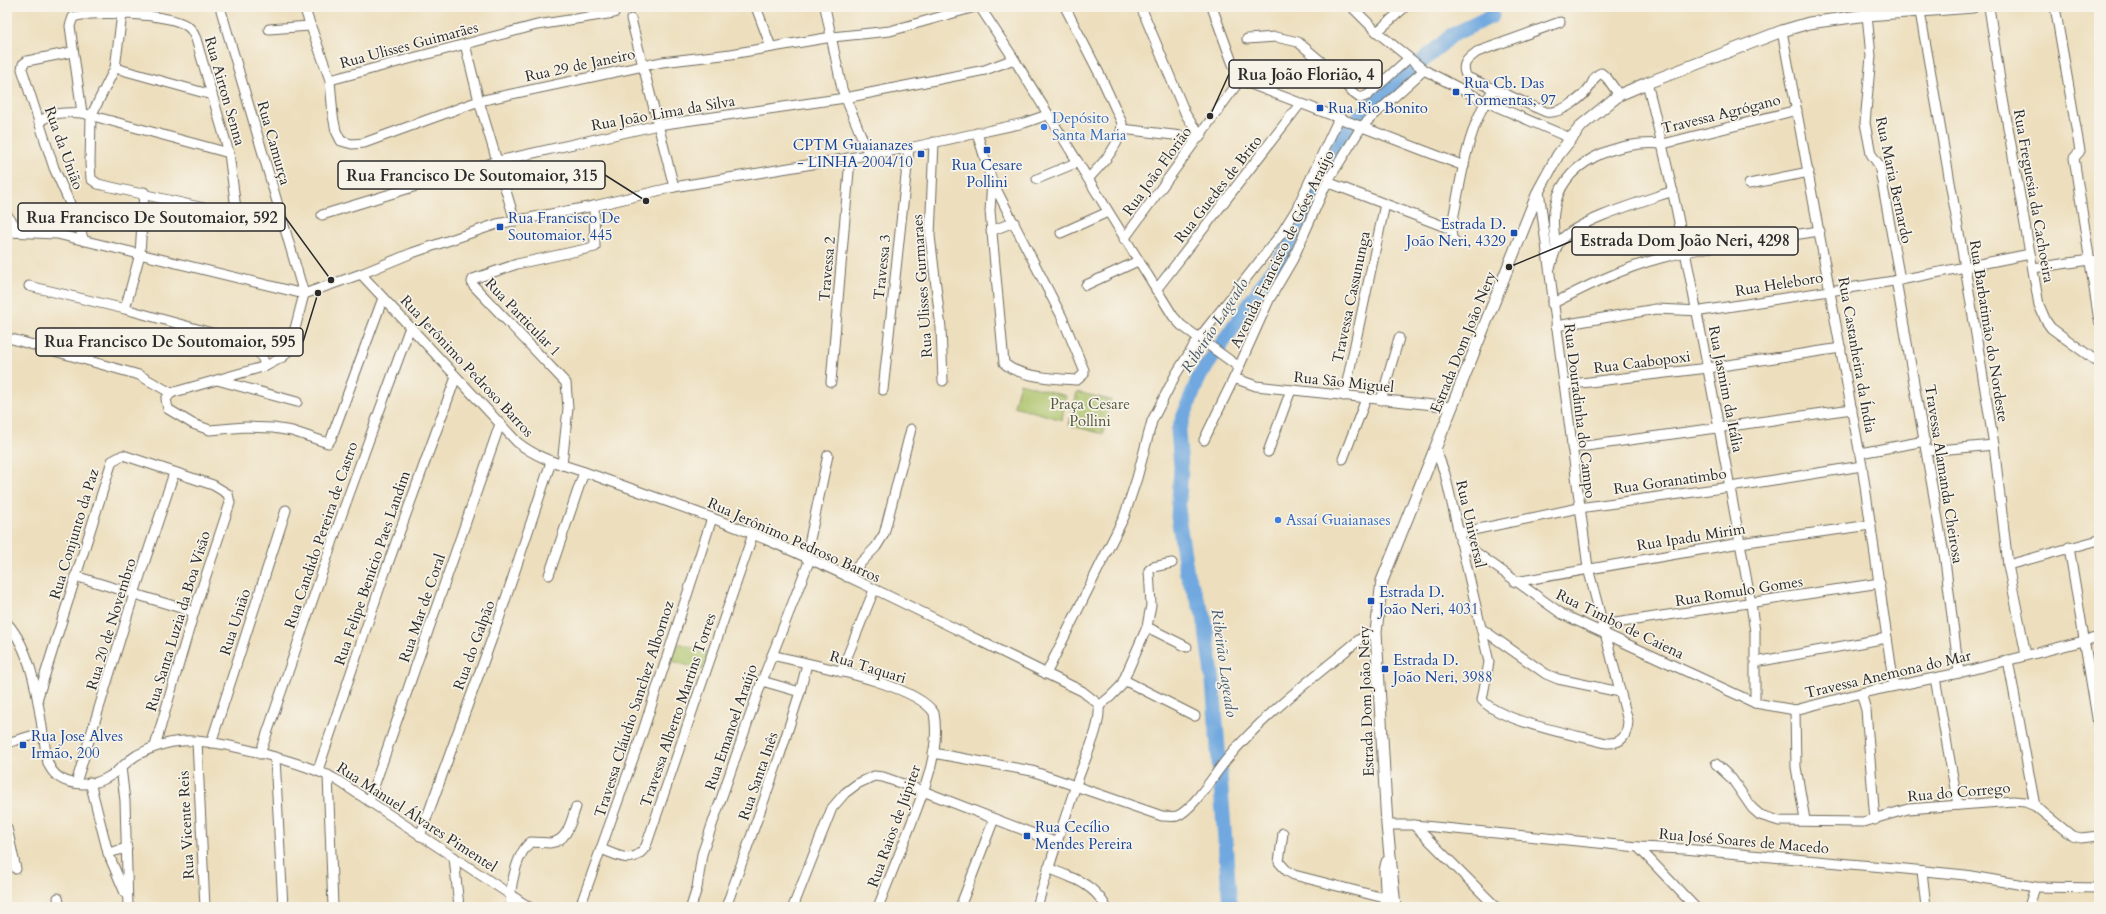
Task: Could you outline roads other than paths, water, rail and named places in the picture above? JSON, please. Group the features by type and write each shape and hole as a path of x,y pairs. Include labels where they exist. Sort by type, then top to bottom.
{"main road":[{"name":"Estrada Dom João Nery","path":"1391,903 1385,871 1389,847 1376,632 1382,581 1436,450 1539,190 1554,161 1570,138 1594,114 1619,96 1782,31 1823,20 1867,14 1920,12 1973,7"}],"street":[{"name":"Rua Camurça","path":"220,7 304,294"},
{"path":"304,7 330,80"},
{"path":"756,7 771,47"},
{"path":"825,7 842,89 869,155"},
{"name":"Rua 29 de Janeiro","path":"330,80 333,116 336,131 341,141 352,144 364,143 478,101 642,65 890,31 975,7"},
{"path":"980,7 1014,59 1047,115 1078,162 1124,239 1173,316 1181,325 1239,367"},
{"path":"1065,7 1120,117 1122,129 1104,161 1088,180"},
{"path":"1141,7 1186,115 1200,136"},
{"path":"1212,7 1240,80 1464,166"},
{"path":"1352,7 1377,32 1408,59 1424,70 1484,102 1570,138"},
{"path":"1377,32 1405,7"},
{"name":"Rua Freguesia da Cachoeira","path":"1989,7 2039,305 2051,328 2099,363"},
{"path":"2055,7 2080,151 2074,158 2095,261 2099,321"},
{"name":"Rua Barbatimão do Nordeste","path":"1920,12 1965,267 1994,445 2008,565 2026,655"},
{"name":"Rua Ulisses Guimarães","path":"330,80 537,25 614,13"},
{"path":"87,115 115,68 122,14"},
{"name":"Rua Airton Senna","path":"72,52 70,26 72,19 77,16 122,14 155,17 178,22 188,26 196,39 229,153 237,207 235,212 230,214 144,192"},
{"name":"Rua Maria Bernardo","path":"1867,14 1871,56 1865,123 1871,154 1879,165 1898,280"},
{"path":"631,19 674,187"},
{"path":"1560,22 1477,52 1469,58 1464,65 1464,72 1467,77 1546,112 1552,113 1558,112 1584,94 1595,78 1601,73 1607,78 1619,96"},
{"path":"269,28 310,26"},
{"name":"Rua Castanheira da Índia","path":"1782,31 1860,453 1894,686"},
{"path":"1247,39 1276,37 1298,42 1336,74 1352,92 1360,98 1368,95 1408,59"},
{"path":"466,44 478,101 498,161 515,221"},
{"path":"72,52 87,115 91,177 95,182 144,192 140,254 124,309"},
{"name":"Rua da União","path":"72,52 40,57 23,64 22,69 54,168 73,211 84,241"},
{"name":"Rua João Lima da Silva","path":"322,215 498,161 658,125 845,98 984,70 1014,59"},
{"path":"115,68 212,95"},
{"name":"Avenida Francisco de Góes Araújo","path":"1204,440 1269,300 1293,259 1327,182 1359,125 1424,70"},
{"name":"Rua João Florião","path":"1124,239 1240,80"},
{"name":"Rua Jasmim da Itália","path":"1647,84 1663,144 1697,310 1751,604 1756,662 1755,703"},
{"path":"1456,241 1450,235 1466,154 1484,102 1494,89"},
{"name":"Rua Guedes de Brito","path":"1156,290 1300,104"},
{"name":"Travessa Agrógano","path":"1556,249 1553,222 1555,206 1564,183 1575,170 1588,160 1617,148 1648,143 1663,144 1797,110"},
{"path":"39,122 51,115 70,112 87,115 229,153"},
{"path":"7,232 19,231 57,234 304,294 463,235 515,221 594,206 674,187 909,148 1024,123 1047,115"},
{"name":"Avenida Francisco de Góes Araújo","path":"1046,674 1124,517 1137,478 1152,421 1176,374 1199,338 1281,234 1292,216 1341,119"},
{"path":"1122,129 1200,136"},
{"path":"978,133 992,181 1062,317 1084,370 1084,374 1077,380 1061,380 1014,371 1004,363 991,231 990,211 992,181"},
{"name":"Rua Ulisses Gurmaraes","path":"934,142 930,236 941,328 943,381"},
{"name":"Travessa 3","path":"883,390 909,148"},
{"name":"Travessa 2","path":"831,382 849,171 848,158"},
{"path":"1037,179 1078,162"},
{"path":"1749,184 1809,172"},
{"path":"1327,182 1451,229"},
{"name":"Rua Douradinha do Campo","path":"1482,700 1490,707 1522,721 1606,743 1614,744 1625,736 1628,730 1628,721 1588,568 1552,304 1539,190"},
{"path":"1549,271 1560,240 1567,234 1587,223 1673,191"},
{"name":"Travessa Cassununga","path":"1344,396 1385,204"},
{"name":"Rua Particular 1","path":"562,465 568,408 566,383 478,291 472,282 517,264 595,247 594,206"},
{"path":"1061,232 1108,212"},
{"path":"7,215 19,231"},
{"path":"991,231 1014,222"},
{"path":"1552,304 1616,273 1685,252 1820,231"},
{"name":"Rua Heleboro","path":"1556,326 1656,308 1697,310 1898,280 2030,254"},
{"path":"1086,285 1138,261"},
{"path":"2033,268 2095,261"},
{"name":"Rua Jerônimo Pedroso Barros","path":"361,274 517,442 530,452 551,462 584,472 712,518 808,558 1082,691 1099,706"},
{"name":"Travessa Alamanda Cheirosa","path":"1898,280 1945,560 1959,673"},
{"path":"29,286 124,309 248,343 259,351 266,366"},
{"path":"304,294 290,348 283,357 266,366 170,394 166,402 168,409 193,424 210,430 258,427 292,431 326,442 331,439 383,298"},
{"name":"Rua Candido Pereira de Castro","path":"260,754 340,519 410,327"},
{"path":"1381,400 1399,338"},
{"path":"12,339 139,375 170,394"},
{"name":"Rua Caabopoxi","path":"1564,385 1708,368 1841,348"},
{"name":"Rua Felipe Benício Paes Landim","path":"318,770 388,564 456,377"},
{"name":"Rua São Miguel","path":"1234,378 1256,386 1366,399 1452,407"},
{"path":"217,380 297,402"},
{"path":"1268,452 1291,390"},
{"path":"1343,459 1366,399"},
{"path":"1572,448 1852,410"},
{"name":"Rua Mar de Coral","path":"369,801 500,424"},
{"path":"847,577 876,547 884,534 911,429"},
{"path":"1860,453 1925,441"},
{"path":"1927,451 1994,445"},
{"name":"Rua Universal","path":"1436,450 1445,474 1489,662 1482,700"},
{"name":"Rua Conjunto da Paz","path":"37,698 112,461 123,455 213,485 228,494 230,503"},
{"name":"Rua Emanoel Araújo","path":"691,907 697,888 702,854 762,681 808,558 828,455"},
{"name":"Rua do Galpão","path":"420,836 498,619 551,462"},
{"name":"Rua Goranatimbo","path":"1460,537 1579,508 1730,487 1862,466"},
{"path":"549,574 584,472"},
{"name":"Rua 20 de Novembro","path":"76,783 134,594 174,473"},
{"name":"Rua Santa Luzia da Boa Visão","path":"155,746 194,612 230,503"},
{"name":"Rua União","path":"211,743 286,510"},
{"name":"Travessa Cláudio Sanchez Albornoz","path":"580,907 643,731 712,518"},
{"name":"Rua Ipadu Mirim","path":"1515,582 1588,568 1740,543 1871,525"},
{"name":"Travessa Alberto Martins Torres","path":"601,849 623,858 634,858 639,856 646,846 753,534"},
{"name":"Rua Timbo de Caiena","path":"1460,537 1515,582 1556,610 1603,629 1755,703"},
{"path":"2008,565 2099,540"},
{"path":"2069,547 2086,640 2099,730"},
{"path":"1037,907 1048,868 1097,721 1099,706 1117,692 1124,680 1147,627 1151,605 1149,570 1153,567 1172,563"},
{"path":"75,576 194,612"},
{"name":"Rua Romulo Gomes","path":"1603,629 1880,583"},
{"path":"841,672 874,590"},
{"name":"Rua Manuel Álvares Pimentel","path":"7,623 23,650 37,698 42,733 50,770 60,779 68,783 76,783 90,782 111,776 134,757 155,746 169,742 197,741 211,743 275,758 318,770 328,775 529,907"},
{"path":"1147,627 1187,647"},
{"path":"1482,629 1532,666 1552,676 1620,692"},
{"path":"933,753 1006,765 1076,786 1162,816 1179,815 1191,805 1229,757 1261,723 1360,639 1376,632"},
{"name":"Travessa Anemona do Mar","path":"1755,703 1795,710 1894,686 1959,673 2099,637"},
{"path":"1756,662 1887,638"},
{"name":"Rua Taquari","path":"772,655 841,672 894,688 928,705 934,713 935,719 933,753"},
{"path":"2008,660 2036,806"},
{"name":"Rua Santa Inês","path":"726,907 780,758 807,664"},
{"path":"1935,678 1958,805"},
{"path":"1124,680 1195,716"},
{"path":"762,681 800,692"},
{"path":"1861,694 1866,710 1875,820"},
{"path":"1795,710 1796,767 1805,820"},
{"path":"7,743 42,733"},
{"name":"Rua Vicente Reis","path":"197,741 205,907"},
{"name":"Rua Raios de Júpiter","path":"878,907 924,791 933,753"},
{"path":"275,758 283,907"},
{"name":"Rua do Corrego","path":"1716,764 1732,778 1752,808 1760,815 1779,821 1805,820 1863,822 1875,820 1908,809 2013,801 2025,802 2036,806 2072,836 2081,838 2099,836"},
{"path":"121,767 127,848 128,907"},
{"path":"328,775 333,907"},
{"path":"793,907 832,808 845,793 867,778 874,776 883,777 924,791 1057,843"},
{"path":"90,782 108,853 127,897"},
{"path":"511,907 510,894 518,862 525,848 531,842 551,843 561,840 569,828 576,807"},
{"path":"960,907 994,819"},
{"name":"Rua José Soares de Macedo","path":"1387,825 1414,825 1638,847 1684,849 1965,875 2035,887 2099,888"},
{"path":"1414,825 1496,907"},
{"path":"7,828 16,869"},
{"path":"1283,833 1279,862 1286,871 1294,875 1391,903"},
{"path":"1638,847 1695,907"},
{"path":"108,853 127,848"},
{"path":"454,857 459,907"},
{"path":"1048,868 1086,884 1096,892 1106,907"},
{"path":"1922,871 1926,907"},
{"path":"2029,907 2035,887"}],"waterway":[{"name":"Ribeirão Lageado","path":"1230,907 1213,682 1204,616 1187,574 1178,516 1181,467 1178,431 1199,377 1285,252 1342,137 1360,116 1452,35 1492,16"}],"place":[{"name":"Rua Cb. Das Tormentas, 97","path":"1456,92"},
{"name":"Rua Rio Bonito","path":"1320,108"},
{"name":"Rua João Florião, 4","path":"1210,116"},
{"name":"Depósito Santa Maria","path":"1044,127"},
{"name":"Rua Cesare Pollini","path":"987,150"},
{"name":"CPTM Guaianazes - LINHA 2004/10","path":"921,154"},
{"name":"Rua Francisco De Soutomaior, 315","path":"646,201"},
{"name":"Rua Francisco De Soutomaior, 445","path":"500,227"},
{"name":"Estrada D. João Neri, 4329","path":"1514,233"},
{"name":"Estrada Dom João Neri, 4298","path":"1509,267"},
{"name":"Rua Francisco De Soutomaior, 592","path":"331,280"},
{"name":"Rua Francisco De Soutomaior, 595","path":"318,293"},
{"name":"Assaí Guaianases","path":"1278,520"},
{"name":"Estrada D. João Neri, 4031","path":"1371,601"},
{"name":"Estrada D. João Neri, 3988","path":"1385,669"},
{"name":"Rua Jose Alves Irmão, 200","path":"23,745"},
{"name":"Rua Cecílio Mendes Pereira","path":"1027,836"}],"park label":[{"name":"Praça Cesare Pollini","path":"1090,412"}]}
